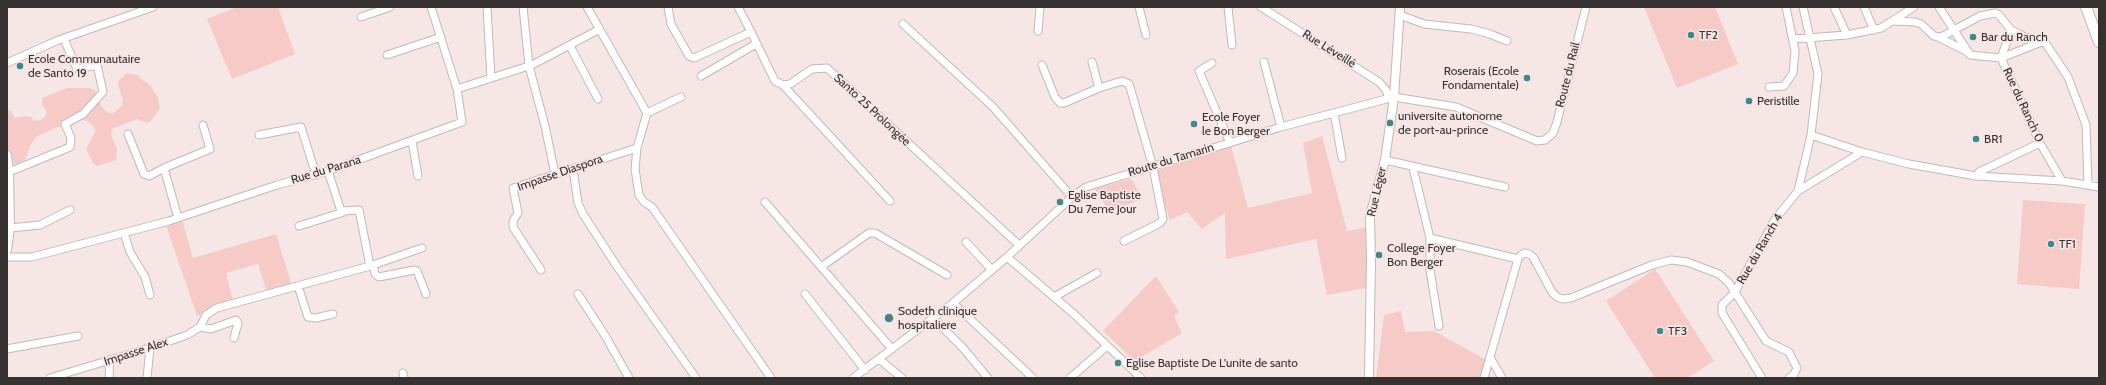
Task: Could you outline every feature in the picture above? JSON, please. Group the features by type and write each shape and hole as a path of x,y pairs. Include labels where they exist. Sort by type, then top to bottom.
{"main road":[{"path":"2086,7 2099,42"}],"street":[{"path":"7,63 64,39 153,7"},
{"path":"361,17 390,7"},
{"path":"431,7 457,89 529,66 570,46 598,30"},
{"path":"487,7 491,78"},
{"path":"523,7 529,66 549,143 555,174"},
{"path":"587,7 598,30 647,113 638,148 636,176 639,196 644,202 652,207 771,378"},
{"path":"668,7 671,24 688,56 694,58 751,32"},
{"path":"738,7 775,81 783,85 890,201"},
{"path":"1038,31 1040,7"},
{"path":"1140,7 1146,35"},
{"path":"1228,7 1232,45"},
{"name":"Rue Léveillé","path":"1261,7 1380,82 1391,97"},
{"name":"Route du Rail","path":"1545,140 1553,133 1557,122 1586,7"},
{"path":"1769,87 1784,86 1793,73 1795,51 1786,7"},
{"path":"1798,190 1811,135 1818,74 1811,37 1803,7"},
{"path":"1834,7 1847,35"},
{"path":"1864,7 1874,30"},
{"path":"1793,39 1847,35 1874,30 1881,28 1914,7"},
{"path":"1938,7 1955,30 1966,51"},
{"path":"1400,11 1424,24 1471,29 1508,41"},
{"name":"Rue Léger","path":"1369,378 1371,259 1370,216 1385,160 1400,11"},
{"path":"1938,37 1955,30 1980,16 1995,13 1999,15 2010,30 2024,37 2044,41 2068,78 2086,125 2088,184"},
{"path":"1892,21 1910,21 1921,24 1929,33 1966,51 1970,55 2001,58 2010,30"},
{"path":"903,24 993,107 1072,197"},
{"path":"387,55 441,37"},
{"path":"9,172 70,147 71,138 65,124 83,114 103,92 97,65 76,69 64,39"},
{"name":"Rue du Ranch 0","path":"2044,41 2001,58 2040,143 2062,181"},
{"path":"700,76 756,44"},
{"path":"570,46 598,99"},
{"path":"1092,62 1099,88"},
{"path":"1264,62 1281,127"},
{"path":"1212,63 1199,72 1230,143"},
{"path":"1042,65 1055,97 1060,103 1068,102 1099,88 1122,81 1129,84 1153,167 1163,219 1160,223 1124,241"},
{"name":"Santo 25 Prolongée","path":"783,85 790,84 812,69 827,68 1019,245"},
{"name":"Rue du Parana","path":"7,257 32,257 178,218 277,185 316,175 412,141 462,122 457,89"},
{"path":"647,113 681,97"},
{"name":"Route du Tamarin","path":"853,378 953,303 1007,257 1072,197 1086,187 1281,127 1391,97 1456,107 1532,140 1545,140"},
{"path":"1334,113 1342,158"},
{"path":"128,134 144,174 149,176 164,168 210,149 203,124"},
{"path":"259,135 301,127 316,175"},
{"path":"1811,135 1862,152 1909,164 1976,176 2062,181 2088,184 2099,187"},
{"path":"412,141 418,176"},
{"path":"1976,176 1979,172 2040,143"},
{"name":"Impasse Diaspora","path":"542,270 513,227 513,221 518,213 512,190 516,187 573,168 638,148"},
{"name":"Rue du Ranch 4","path":"1762,378 1722,313 1722,304 1735,292 1776,218 1798,190 1862,152"},
{"path":"7,155 9,172 10,228 7,248"},
{"path":"1385,160 1413,168 1505,187"},
{"path":"164,168 178,218"},
{"path":"573,168 578,203 583,214 696,378"},
{"path":"1413,168 1430,238 1430,270 1439,326"},
{"path":"328,171 340,209 344,212"},
{"path":"765,202 892,349"},
{"path":"10,228 40,225 70,210"},
{"path":"299,226 344,212 359,210 372,265 378,277 417,271 426,294"},
{"path":"124,233 130,252 145,277 150,296"},
{"path":"821,266 869,233 875,233 947,275"},
{"path":"1430,238 1518,259"},
{"path":"966,242 992,270"},
{"path":"234,338 238,323 236,320 211,329 200,327 211,310 372,265 422,248"},
{"path":"1484,378 1518,259 1521,255 1529,254 1533,257 1552,292 1557,297 1563,299 1571,298 1652,265 1671,260 1687,262 1719,274 1729,283 1766,341 1789,352 1797,368 1794,374 1789,378"},
{"path":"1007,257 1054,297 1141,378"},
{"path":"1054,297 1097,273"},
{"path":"298,286 308,317 316,318 333,314"},
{"path":"578,294 606,337 629,378"},
{"path":"805,294 865,370"},
{"path":"953,303 1032,378"},
{"path":"933,318 963,348 988,378"},
{"name":"Impasse Alex","path":"50,378 150,348 187,334 200,327"},
{"path":"7,349 78,336"},
{"path":"1070,378 1107,346"},
{"path":"147,378 150,348"},
{"path":"1490,357 1502,378"},
{"path":"879,359 902,378"},
{"path":"109,378 110,360"}],"shaded area":[{"path":"237,7 278,7 295,54 232,79 207,19"},
{"name":"TF2","path":"1644,7 1715,7 1738,64 1677,88"},
{"path":"127,73 138,75 150,85 158,98 160,108 151,121 147,123 137,119 112,129 111,135 117,149 116,160 97,166 93,163 86,149 96,130 89,122 83,120 55,128 36,137 30,146 25,160 16,164 10,161 7,147 7,110 11,111 15,118 25,116 31,117 34,121 40,120 45,117 47,112 42,104 42,98 67,88 89,88 95,90 102,108 112,114 122,106 123,101 118,85 119,80"},
{"path":"1322,136 1347,231 1369,227 1366,288 1327,295 1316,239 1226,259 1225,213 1202,229 1187,212 1170,220 1153,172 1231,146 1248,208 1312,193 1303,143"},
{"path":"1131,179 1143,199 1109,211 1095,189"},
{"name":"TF1","path":"2023,200 2085,204 2079,289 2017,284"},
{"path":"182,220 193,258 276,234 291,283 267,292 258,264 226,273 233,301 197,316 166,225"},
{"name":"TF3","path":"1655,269 1714,361 1687,378 1655,378 1606,301"},
{"path":"1156,276 1179,312 1174,316 1182,333 1135,361 1103,331"},
{"path":"1401,311 1405,332 1434,331 1486,360 1483,378 1376,378 1384,315"}],"place":[{"name":"TF2","path":"1691,35"},
{"name":"Bar du Ranch","path":"1973,37"},
{"name":"Ecole Communautaire de Santo 19","path":"20,66"},
{"name":"Roserais (Ecole Fondamentale)","path":"1527,78"},
{"name":"Peristille","path":"1749,101"},
{"name":"universite autonome de port-au-prince","path":"1390,123"},
{"name":"Ecole Foyer le Bon Berger","path":"1194,124"},
{"name":"BR1","path":"1976,139"},
{"name":"Eglise Baptiste Du 7eme Jour","path":"1060,202"},
{"name":"TF1","path":"2051,244"},
{"name":"College Foyer Bon Berger","path":"1379,255"},
{"name":"Sodeth clinique hospitaliere","path":"889,318"},
{"name":"TF3","path":"1660,331"},
{"name":"Eglise Baptiste De L'unite de santo","path":"1118,363"}]}
